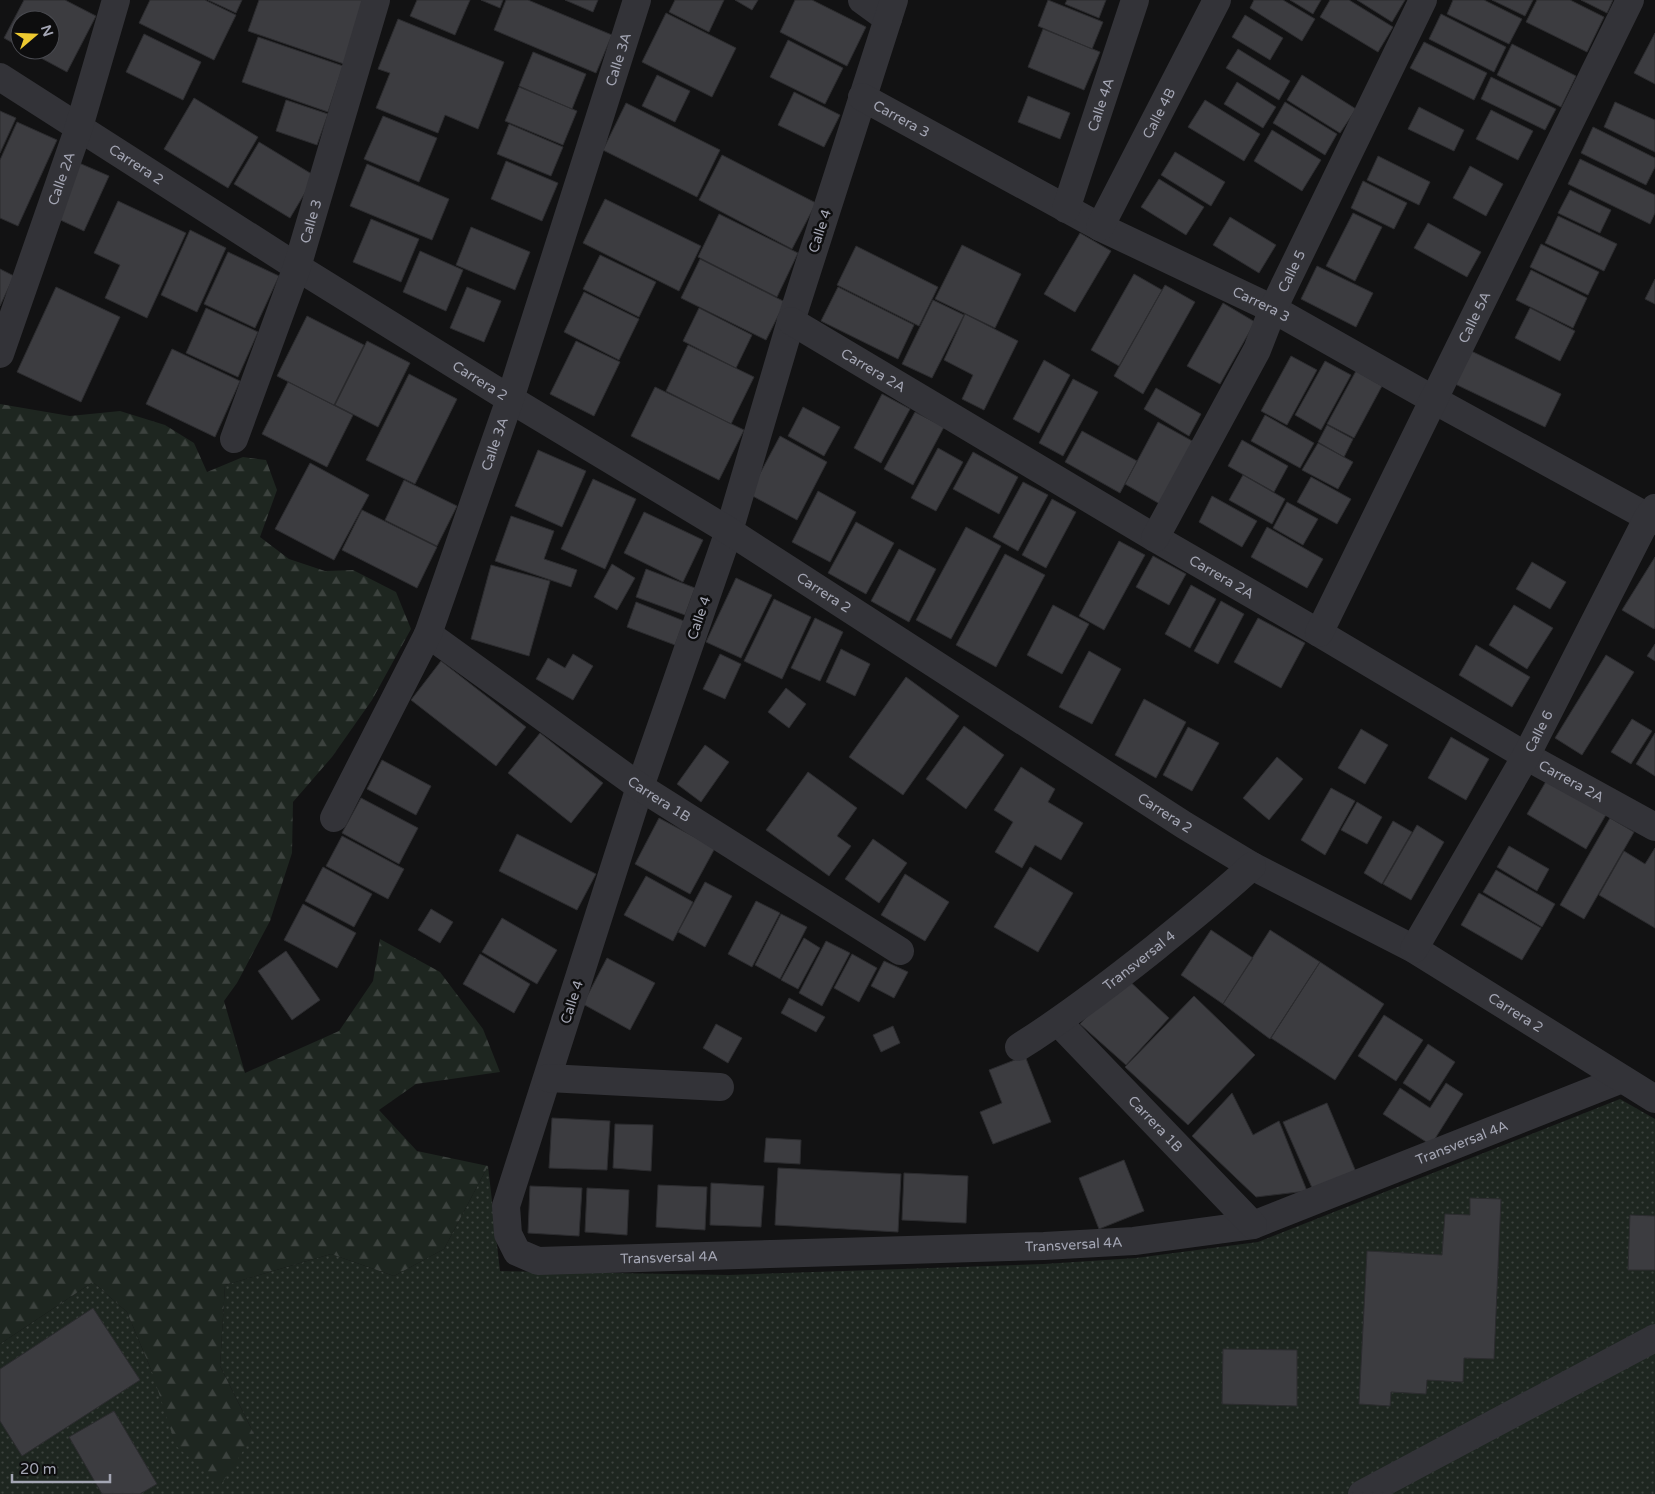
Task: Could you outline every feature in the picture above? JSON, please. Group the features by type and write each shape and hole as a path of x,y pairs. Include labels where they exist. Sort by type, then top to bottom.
{"street":[{"name":"Calle 2A","path":"0,354 79,128 116,0"},
{"name":"Calle 3","path":"234,439 297,267 376,0"},
{"name":"Calle 3A","path":"334,818 428,634 510,399 637,0"},
{"path":"862,0 891,10"},
{"name":"Calle 4A","path":"1066,209 1135,0"},
{"name":"Calle 4B","path":"1100,227 1217,0"},
{"name":"Calle 5","path":"1155,538 1257,350 1273,310 1422,0"},
{"name":"Calle 5A","path":"1319,633 1630,0"},
{"name":"Calle 4","path":"508,1234 506,1206 640,787 729,531 791,321 891,10"},
{"name":"Carrera 2","path":"0,77 297,267 510,399 729,531 1184,825 1252,866 1414,949 1655,1098"},
{"name":"Carrera 3","path":"862,97 1100,227 1273,310 1434,400 1653,515"},
{"name":"Carrera 2A","path":"791,321 1526,756 1655,827"},
{"name":"Calle 6","path":"1414,949 1526,756 1653,515"},
{"name":"Carrera 1B","path":"428,634 640,787 900,951"},
{"name":"Transversal 4","path":"1018,1047 1098,994 1221,895 1252,866"},
{"name":"Carrera 1B","path":"1058,1022 1253,1225"},
{"path":"548,1078 720,1086"},
{"name":"Transversal 4A","path":"508,1234 517,1252 538,1261 1044,1246 1134,1241 1253,1225 1622,1079"},
{"path":"1362,1494 1655,1338"}],"green space":[{"path":"0,404 70,416 120,411 165,425 194,443 207,472 243,457 266,460 277,490 260,537 289,559 325,571 353,570 396,592 411,629 372,700 332,757 293,802 292,853 270,921 237,983 224,1001 245,1073 339,1031 373,981 380,939 440,972 483,1029 500,1072 416,1084 379,1110 417,1151 488,1166 444,1249 394,1276 331,1254 225,1285 220,1366 254,1434 221,1485 176,1446 152,1372 127,1312 93,1282 0,1344"},
{"path":"1620,1099 1655,1119 1655,1494 0,1494 0,1344 93,1282 127,1312 152,1372 254,1434 220,1366 225,1285 331,1254 394,1276 444,1249 488,1166 500,1271 729,1275 1044,1264 1136,1258 1258,1242"}],"building":[{"path":"24,0 65,0 96,16 67,72 45,60 60,60 60,10 19,10"},
{"path":"150,0 205,0 236,15 214,60 139,23"},
{"path":"208,0 242,0 236,13"},
{"path":"259,0 365,0 344,64 248,31"},
{"path":"417,0 470,0 455,35 410,16"},
{"path":"481,0 503,0 500,8"},
{"path":"506,0 528,0 612,35 596,73 494,30"},
{"path":"565,0 598,0 593,12"},
{"path":"675,0 724,0 709,32 669,12"},
{"path":"735,0 758,0 752,10"},
{"path":"795,0 812,0 866,27 847,66 780,32"},
{"path":"1048,0 1103,22 1092,49 1038,26"},
{"path":"1067,0 1106,0 1099,18 1065,4"},
{"path":"1254,0 1283,0 1315,19 1302,41 1250,8"},
{"path":"1290,0 1321,0 1313,14"},
{"path":"1330,0 1349,0 1393,27 1378,52 1320,17"},
{"path":"1357,0 1405,0 1392,22"},
{"path":"1453,0 1484,0 1522,19 1509,44 1447,14"},
{"path":"1492,0 1533,0 1525,16"},
{"path":"1537,0 1570,0 1604,17 1587,52 1526,22"},
{"path":"1581,0 1613,0 1607,13"},
{"path":"666,13 736,48 712,97 642,62"},
{"path":"1441,14 1506,47 1494,72 1429,39"},
{"path":"1245,15 1283,38 1270,60 1232,37"},
{"path":"398,19 504,62 478,129 445,115 438,133 376,108 390,73 378,69"},
{"path":"10,27 10,41 4,38"},
{"path":"1043,29 1100,52 1084,90 1028,67"},
{"path":"1655,33 1655,84 1634,73"},
{"path":"144,34 201,62 183,100 126,72"},
{"path":"258,37 343,66 328,112 242,82"},
{"path":"788,40 843,68 825,104 770,77"},
{"path":"1424,42 1487,73 1474,100 1410,68"},
{"path":"1512,44 1576,76 1561,107 1497,75"},
{"path":"1238,49 1290,81 1279,100 1226,68"},
{"path":"533,52 586,74 572,109 519,86"},
{"path":"657,75 690,91 675,122 642,106"},
{"path":"1302,75 1356,109 1340,133 1287,100"},
{"path":"1491,77 1556,109 1545,130 1481,99"},
{"path":"1237,82 1276,107 1263,128 1224,104"},
{"path":"519,87 577,111 563,145 505,121"},
{"path":"794,92 840,115 824,147 778,125"},
{"path":"1028,96 1070,113 1060,139 1018,122"},
{"path":"194,98 258,137 228,188 164,149"},
{"path":"286,100 328,114 317,145 276,131"},
{"path":"1205,100 1260,134 1244,161 1188,127"},
{"path":"1285,102 1337,134 1325,155 1273,123"},
{"path":"1615,102 1655,120 1655,152 1604,127"},
{"path":"626,103 720,150 697,197 603,150"},
{"path":"1419,107 1464,130 1454,151 1408,129"},
{"path":"1491,110 1533,131 1518,160 1476,139"},
{"path":"0,111 16,118 0,153"},
{"path":"383,116 437,138 419,182 364,159"},
{"path":"17,122 57,140 18,226 0,218 0,160"},
{"path":"509,124 563,147 551,176 497,154"},
{"path":"1593,127 1655,158 1655,167 1646,185 1581,153"},
{"path":"1272,130 1321,160 1302,191 1254,161"},
{"path":"259,142 315,176 290,218 234,184"},
{"path":"1175,152 1225,182 1211,206 1161,175"},
{"path":"722,155 816,203 792,249 699,200"},
{"path":"1378,156 1430,182 1419,205 1367,180"},
{"path":"1580,159 1655,195 1655,213 1650,224 1568,184"},
{"path":"506,161 558,183 542,221 491,199"},
{"path":"79,163 109,176 84,231 54,217"},
{"path":"367,164 449,199 432,240 350,206"},
{"path":"1470,166 1503,184 1486,216 1453,198"},
{"path":"1159,179 1204,207 1186,235 1141,207"},
{"path":"1363,181 1407,203 1394,229 1351,208"},
{"path":"1570,190 1611,210 1600,233 1558,213"},
{"path":"605,199 701,246 679,291 583,243"},
{"path":"118,201 186,233 147,318 105,298 120,265 94,253"},
{"path":"1353,213 1382,227 1355,281 1326,266"},
{"path":"719,214 798,253 777,297 698,257"},
{"path":"1558,216 1617,244 1604,271 1545,243"},
{"path":"1230,217 1276,245 1259,273 1213,245"},
{"path":"371,219 419,239 401,282 353,262"},
{"path":"1428,223 1481,252 1467,277 1414,248"},
{"path":"471,227 530,252 515,290 456,265"},
{"path":"190,230 226,248 197,312 161,295"},
{"path":"1080,233 1111,251 1075,312 1044,294"},
{"path":"1541,244 1599,272 1588,295 1530,267"},
{"path":"962,245 1021,274 995,328 935,299"},
{"path":"856,246 938,287 919,326 837,285"},
{"path":"420,251 463,270 446,311 403,292"},
{"path":"228,252 279,276 255,328 204,304"},
{"path":"600,255 656,282 639,317 583,289"},
{"path":"700,259 785,302 766,340 681,298"},
{"path":"1317,266 1373,293 1356,327 1301,299"},
{"path":"0,269 14,276 0,306"},
{"path":"1531,270 1587,298 1573,328 1516,300"},
{"path":"1134,274 1162,290 1119,366 1091,350"},
{"path":"1655,279 1655,304 1645,299"},
{"path":"1165,285 1195,302 1143,394 1114,376"},
{"path":"56,287 120,317 81,402 17,372"},
{"path":"467,287 501,301 484,342 450,328"},
{"path":"838,287 914,325 898,359 821,321"},
{"path":"584,292 639,319 619,360 564,332"},
{"path":"933,300 964,315 932,378 902,364"},
{"path":"1223,303 1255,322 1220,384 1187,366"},
{"path":"206,308 258,332 238,377 186,353"},
{"path":"699,308 752,335 736,368 683,341"},
{"path":"1530,308 1575,331 1560,361 1515,338"},
{"path":"965,314 1018,341 984,410 962,399 973,375 944,360"},
{"path":"307,316 364,345 334,405 277,376"},
{"path":"367,341 410,363 378,427 335,405"},
{"path":"576,341 620,362 594,416 550,394"},
{"path":"688,345 754,377 731,424 666,391"},
{"path":"172,349 240,381 215,437 146,404"},
{"path":"1469,350 1561,394 1545,427 1453,383"},
{"path":"1291,356 1317,370 1287,425 1261,411"},
{"path":"1044,360 1070,375 1039,433 1013,419"},
{"path":"1325,361 1351,375 1321,430 1295,415"},
{"path":"1356,371 1382,386 1354,438 1327,424"},
{"path":"409,374 457,399 415,484 366,460"},
{"path":"1073,379 1098,392 1063,456 1039,443"},
{"path":"288,382 353,415 327,467 262,434"},
{"path":"655,387 744,430 719,480 631,436"},
{"path":"1156,388 1201,414 1189,436 1144,409"},
{"path":"882,394 910,409 881,463 854,448"},
{"path":"803,407 840,427 824,456 788,436"},
{"path":"915,412 944,427 913,485 884,469"},
{"path":"1265,415 1314,443 1300,468 1251,441"},
{"path":"1158,422 1194,442 1160,504 1125,484"},
{"path":"1327,425 1353,439 1344,457 1318,442"},
{"path":"1082,431 1137,461 1120,493 1065,462"},
{"path":"780,436 827,462 797,520 749,494"},
{"path":"1242,440 1288,466 1274,492 1228,466"},
{"path":"1318,443 1353,462 1338,489 1302,470"},
{"path":"938,448 963,462 936,511 911,498"},
{"path":"538,450 586,471 562,527 515,506"},
{"path":"973,452 1018,477 999,514 953,489"},
{"path":"310,463 369,495 334,560 275,529"},
{"path":"1243,475 1285,499 1272,524 1229,500"},
{"path":"1311,477 1351,499 1337,524 1297,502"},
{"path":"593,479 636,499 605,569 561,549"},
{"path":"404,480 457,506 437,546 385,520"},
{"path":"1023,482 1048,495 1018,551 993,537"},
{"path":"818,491 856,512 830,562 792,542"},
{"path":"1212,496 1257,521 1242,547 1199,522"},
{"path":"1052,499 1076,512 1046,568 1022,555"},
{"path":"1287,502 1318,519 1303,545 1273,528"},
{"path":"362,510 437,547 417,588 342,550"},
{"path":"644,512 703,540 683,582 624,553"},
{"path":"511,516 554,531 544,559 577,570 571,587 495,561"},
{"path":"856,522 894,543 866,594 828,573"},
{"path":"966,527 1001,546 951,639 916,620"},
{"path":"1267,527 1323,559 1307,588 1251,557"},
{"path":"1119,541 1145,555 1104,630 1079,616"},
{"path":"899,549 936,569 909,622 871,601"},
{"path":"1005,554 1045,575 996,667 956,645"},
{"path":"1153,556 1186,574 1169,605 1136,587"},
{"path":"1655,557 1655,627 1654,629 1622,610"},
{"path":"1532,562 1566,582 1550,609 1516,589"},
{"path":"612,564 635,578 617,610 594,597"},
{"path":"491,565 550,581 529,656 471,639"},
{"path":"646,569 695,588 685,615 636,597"},
{"path":"736,578 772,595 741,658 706,642"},
{"path":"1191,585 1216,599 1190,648 1165,634"},
{"path":"774,599 811,617 782,679 744,661"},
{"path":"1221,601 1244,614 1218,664 1194,651"},
{"path":"636,602 684,621 675,645 627,627"},
{"path":"1053,605 1089,624 1062,674 1027,655"},
{"path":"1514,605 1553,628 1527,669 1489,645"},
{"path":"815,618 843,632 820,681 791,668"},
{"path":"1258,618 1305,643 1281,688 1234,662"},
{"path":"1655,644 1655,661 1647,656"},
{"path":"1476,645 1530,677 1512,707 1459,675"},
{"path":"841,649 870,664 855,696 826,682"},
{"path":"1089,651 1121,669 1092,724 1059,707"},
{"path":"573,654 593,666 573,700 536,679 548,658 565,668"},
{"path":"720,654 741,664 725,699 703,689"},
{"path":"1606,655 1634,672 1582,755 1555,738"},
{"path":"441,661 526,727 496,766 411,700"},
{"path":"906,677 959,716 903,795 849,757"},
{"path":"786,688 806,704 789,728 768,712"},
{"path":"1144,699 1186,722 1156,778 1115,755"},
{"path":"1632,719 1652,731 1631,764 1611,752"},
{"path":"964,726 1004,755 966,809 926,779"},
{"path":"1188,727 1219,743 1192,791 1163,775"},
{"path":"1361,729 1388,745 1365,784 1338,768"},
{"path":"540,733 603,783 571,823 508,773"},
{"path":"1655,733 1655,776 1636,764"},
{"path":"1451,737 1489,759 1466,800 1428,778"},
{"path":"705,745 729,762 701,802 677,784"},
{"path":"1277,757 1303,779 1269,820 1243,798"},
{"path":"382,760 431,786 416,815 367,789"},
{"path":"1021,767 1055,789 1048,802 1083,823 1061,860 1035,845 1022,868 995,852 1013,822 994,810"},
{"path":"808,772 857,808 837,836 851,846 829,876 766,830"},
{"path":"1548,778 1607,813 1586,849 1527,814"},
{"path":"1331,788 1355,801 1325,855 1301,840"},
{"path":"361,798 418,828 399,864 342,833"},
{"path":"1357,802 1382,817 1367,844 1341,830"},
{"path":"659,818 715,848 690,894 635,864"},
{"path":"1610,818 1634,832 1584,919 1560,905"},
{"path":"1393,821 1412,832 1382,884 1364,873"},
{"path":"1417,825 1444,842 1411,900 1383,884"},
{"path":"517,834 596,874 577,910 499,871"},
{"path":"342,836 404,869 388,899 326,866"},
{"path":"873,839 907,863 879,903 845,879"},
{"path":"1509,846 1549,869 1537,891 1497,867"},
{"path":"1655,848 1655,928 1599,895 1624,851 1645,864"},
{"path":"323,867 372,894 354,927 305,901"},
{"path":"1030,867 1073,893 1038,952 994,927"},
{"path":"1496,870 1555,904 1542,927 1483,892"},
{"path":"905,874 949,902 925,941 881,915"},
{"path":"646,876 693,902 673,941 624,915"},
{"path":"705,882 732,896 705,947 678,932"},
{"path":"1479,893 1541,928 1522,960 1461,925"},
{"path":"756,901 780,913 752,967 728,954"},
{"path":"303,904 356,933 337,968 284,940"},
{"path":"431,909 453,922 440,943 418,930"},
{"path":"781,914 807,927 780,979 755,965"},
{"path":"502,918 557,950 537,984 482,952"},
{"path":"1211,930 1253,958 1223,1004 1181,975"},
{"path":"1270,930 1320,962 1270,1039 1223,1004"},
{"path":"804,938 820,948 798,989 781,980"},
{"path":"826,941 850,953 822,1006 799,993"},
{"path":"286,951 320,1000 292,1020 258,971"},
{"path":"480,954 530,984 514,1013 463,984"},
{"path":"852,954 877,968 859,1002 834,988"},
{"path":"607,958 655,983 630,1030 583,1004"},
{"path":"884,961 908,972 894,998 871,986"},
{"path":"1320,962 1384,1004 1335,1080 1271,1038"},
{"path":"1124,976 1169,1018 1126,1065 1080,1024"},
{"path":"1194,996 1255,1055 1188,1125 1125,1067"},
{"path":"789,998 825,1017 816,1032 781,1013"},
{"path":"1384,1015 1423,1040 1396,1081 1358,1056"},
{"path":"716,1024 742,1038 728,1063 703,1048"},
{"path":"893,1026 900,1043 881,1052 873,1035"},
{"path":"1428,1044 1455,1062 1430,1101 1403,1083"},
{"path":"1025,1056 1051,1122 993,1144 980,1112 1002,1103 989,1070"},
{"path":"1446,1083 1463,1094 1431,1145 1383,1114 1400,1088 1430,1108"},
{"path":"1232,1093 1253,1135 1279,1121 1307,1191 1256,1197 1192,1136"},
{"path":"1327,1103 1356,1172 1313,1190 1283,1122"},
{"path":"552,1118 610,1121 607,1170 549,1168"},
{"path":"615,1124 653,1125 651,1171 613,1168"},
{"path":"766,1138 801,1140 800,1164 764,1162"},
{"path":"1124,1160 1144,1211 1099,1229 1079,1178"},
{"path":"778,1168 901,1174 898,1232 775,1225"},
{"path":"904,1173 968,1176 966,1223 902,1220"},
{"path":"711,1183 764,1186 761,1227 710,1225"},
{"path":"658,1185 707,1187 705,1230 656,1227"},
{"path":"530,1186 582,1188 579,1236 528,1233"},
{"path":"587,1188 629,1190 627,1235 585,1232"},
{"path":"1470,1198 1501,1199 1494,1359 1464,1358 1463,1382 1427,1380 1426,1394 1391,1392 1390,1406 1359,1404 1367,1251 1442,1255 1445,1214 1470,1215"},
{"path":"1630,1215 1655,1216 1655,1270 1628,1270"},
{"path":"93,1308 140,1380 22,1456 0,1421 0,1369"},
{"path":"1223,1349 1297,1350 1297,1406 1222,1404"},
{"path":"114,1411 157,1484 140,1494 102,1494 69,1437"}]}
